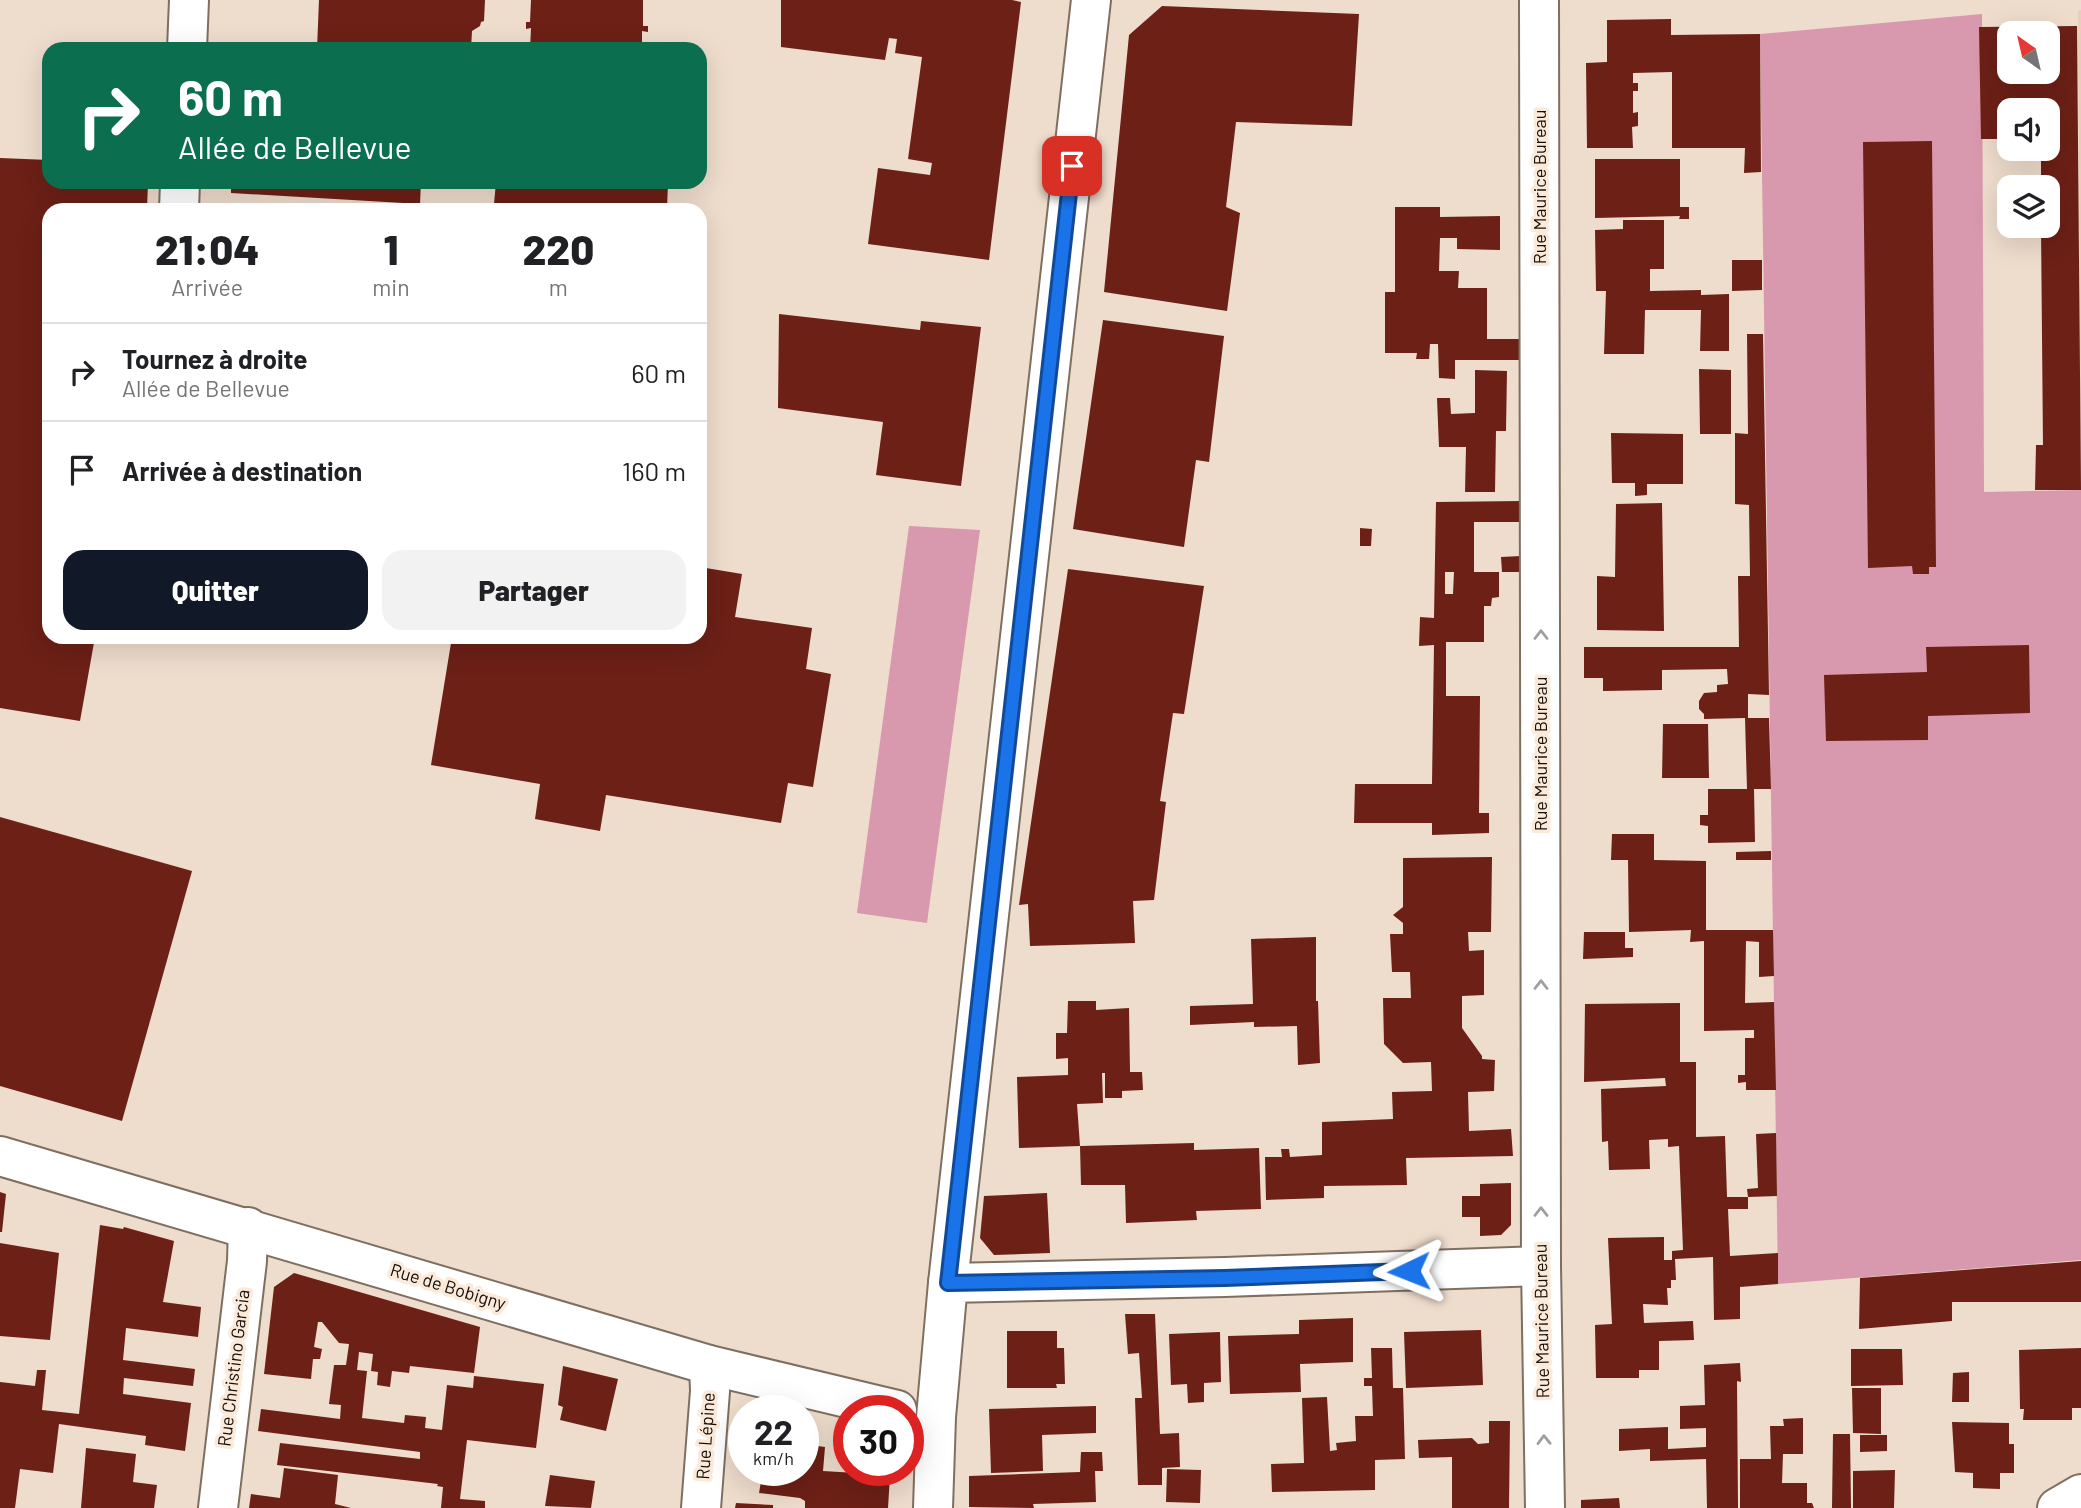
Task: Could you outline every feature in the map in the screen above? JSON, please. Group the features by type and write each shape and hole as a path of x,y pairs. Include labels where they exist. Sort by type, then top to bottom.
{"street":[{"path":"187,42 189,0"},
{"path":"924,1405 948,1283 1091,0"},
{"name":"Rue Maurice Bureau","path":"1539,0 1541,1266 1545,1508"},
{"name":"Rue de Bobigny","path":"0,1156 709,1365 834,1395"},
{"name":"Rue Christino Garcia","path":"218,1508 247,1261 248,1227"},
{"path":"948,1283 1225,1278 1541,1266"},
{"name":"Rue Lépine","path":"701,1508 709,1365"},
{"path":"924,1432 933,1508"},
{"path":"2057,1508 2081,1494"}],"shaded area":[{"path":"2081,10 2081,501 2078,11"},
{"path":"1982,14 1984,492 2081,490 2081,1260 1778,1284 1760,34"},
{"path":"909,526 980,530 927,923 857,913"}],"building":[{"path":"319,0 485,0 484,21 472,31 471,42 317,42"},
{"path":"531,0 643,0 643,26 648,26 648,32 642,31 642,42 530,42 531,28 526,29 526,22 530,22"},
{"path":"781,0 1021,2 989,260 868,244 878,168 930,175 932,163 908,159 922,57 895,53 897,39 889,38 885,60 781,47"},
{"path":"1162,6 1359,14 1352,126 1236,122 1226,207 1240,213 1227,311 1104,292 1129,35"},
{"path":"1671,19 1671,35 1760,34 1761,172 1744,173 1745,148 1672,148 1672,72 1633,73 1633,83 1638,83 1638,91 1633,91 1633,113 1638,112 1638,126 1632,127 1633,148 1587,148 1586,63 1607,62 1607,20"},
{"path":"2060,26 2077,26 2081,490 2035,490 2036,445 2043,445 2041,238 2060,238 2060,175 2041,175 2041,161 2060,161 2060,98 1997,98 1997,139 1981,139 1979,27 1997,27 1997,84 2060,84"},
{"path":"1932,141 1936,567 1929,567 1929,574 1913,574 1912,566 1868,568 1863,142"},
{"path":"0,158 42,160 42,189 148,189 147,203 42,203 42,644 94,644 80,721 0,708"},
{"path":"1595,159 1680,159 1680,207 1689,207 1689,219 1679,219 1680,216 1595,218"},
{"path":"231,189 421,189 420,203 231,193"},
{"path":"495,189 668,189 667,203 494,203"},
{"path":"1395,207 1440,207 1440,217 1500,216 1500,250 1457,249 1457,238 1440,238 1439,271 1459,271 1458,288 1487,288 1487,339 1521,339 1521,360 1455,360 1455,379 1439,378 1438,344 1430,344 1429,359 1416,359 1417,353 1385,353 1385,292 1395,292"},
{"path":"1623,220 1664,220 1664,269 1650,269 1650,291 1701,290 1701,295 1729,294 1729,351 1700,351 1701,310 1645,310 1644,354 1604,354 1606,291 1596,291 1595,230 1623,229"},
{"path":"1732,260 1762,260 1762,290 1732,291"},
{"path":"779,314 920,330 921,321 981,327 961,486 876,475 883,422 778,408"},
{"path":"1103,320 1224,336 1209,462 1196,460 1184,547 1073,529"},
{"path":"1747,334 1763,334 1769,695 1748,694 1748,718 1769,718 1771,789 1754,789 1755,842 1708,843 1708,826 1700,825 1700,815 1708,815 1708,789 1747,789 1745,718 1704,719 1704,714 1699,709 1699,701 1704,693 1717,692 1717,685 1728,684 1727,669 1662,670 1662,690 1603,691 1603,678 1584,678 1584,647 1739,647 1738,576 1750,576 1749,505 1735,504 1735,433 1748,434"},
{"path":"1699,369 1731,370 1731,434 1700,434"},
{"path":"1475,370 1507,371 1506,431 1496,431 1495,492 1465,492 1466,447 1439,447 1437,398 1450,398 1451,414 1475,413"},
{"path":"1611,433 1683,434 1683,484 1647,484 1647,495 1635,496 1635,483 1612,483"},
{"path":"1521,501 1521,522 1474,522 1474,572 1499,572 1499,597 1492,598 1491,606 1484,606 1484,642 1446,642 1446,696 1480,696 1479,813 1489,813 1489,833 1432,835 1432,823 1354,823 1355,784 1432,784 1434,645 1419,646 1420,617 1434,618 1436,502","holes":["1445,572 1454,572 1453,594 1445,594"]},
{"path":"1662,503 1664,631 1597,630 1597,576 1615,577 1616,504"},
{"path":"1360,528 1372,529 1371,546 1360,546"},
{"path":"1521,556 1521,572 1502,572 1501,557"},
{"path":"707,568 742,574 735,617 812,628 806,669 831,674 813,787 788,783 781,823 606,795 600,831 535,819 540,784 431,765 451,644 707,644"},
{"path":"1068,569 1204,586 1184,714 1173,713 1160,801 1166,802 1154,900 1133,901 1135,943 1030,946 1028,904 1019,905"},
{"path":"2029,645 2030,713 1928,716 1928,740 1826,741 1824,675 1927,672 1926,647"},
{"path":"1663,724 1708,724 1709,778 1662,778"},
{"path":"0,817 192,871 122,1121 0,1086"},
{"path":"1612,834 1654,834 1654,860 1706,861 1706,930 1773,930 1774,976 1759,977 1759,942 1746,941 1745,1003 1774,1002 1776,1090 1746,1090 1746,1082 1738,1083 1738,1075 1745,1075 1745,1038 1754,1038 1754,1030 1704,1031 1704,941 1690,942 1691,930 1629,932 1628,860 1611,860"},
{"path":"1771,851 1771,860 1736,860 1736,852"},
{"path":"1492,857 1491,932 1468,932 1469,951 1484,950 1484,995 1462,996 1462,1028 1482,1059 1495,1060 1494,1091 1468,1092 1469,1131 1511,1129 1513,1156 1406,1158 1407,1185 1324,1186 1324,1198 1266,1200 1265,1157 1282,1157 1281,1149 1289,1149 1290,1157 1322,1155 1322,1122 1393,1119 1392,1092 1432,1091 1431,1062 1403,1063 1384,1044 1383,998 1411,998 1410,972 1392,972 1390,934 1403,934 1403,923 1393,915 1403,907 1403,858"},
{"path":"1584,932 1625,932 1625,948 1633,948 1633,957 1583,959"},
{"path":"1316,937 1320,1063 1298,1065 1297,1026 1254,1027 1254,1022 1190,1025 1190,1006 1253,1004 1251,939"},
{"path":"1068,1001 1096,1001 1096,1010 1129,1008 1130,1072 1142,1072 1143,1090 1122,1091 1122,1098 1105,1098 1105,1073 1102,1073 1103,1103 1077,1104 1080,1146 1019,1148 1017,1077 1068,1075 1068,1058 1056,1059 1056,1033 1067,1033"},
{"path":"1680,1003 1680,1062 1696,1062 1696,1137 1725,1136 1727,1197 1748,1197 1748,1209 1728,1209 1730,1256 1778,1253 1778,1284 1740,1287 1740,1319 1714,1320 1713,1257 1675,1259 1676,1280 1671,1280 1671,1288 1667,1288 1668,1305 1643,1304 1644,1323 1693,1321 1694,1340 1659,1341 1659,1370 1639,1370 1639,1378 1596,1378 1595,1325 1612,1324 1608,1238 1664,1237 1664,1260 1672,1260 1672,1251 1683,1250 1679,1146 1668,1147 1668,1139 1649,1140 1650,1169 1609,1170 1608,1141 1602,1142 1601,1089 1666,1086 1665,1078 1584,1082 1585,1004"},
{"path":"1776,1133 1777,1196 1748,1197 1747,1189 1758,1188 1756,1134"},
{"path":"1194,1143 1194,1150 1259,1148 1261,1209 1196,1211 1197,1220 1126,1223 1125,1185 1081,1185 1080,1146"},
{"path":"1511,1183 1511,1225 1501,1235 1480,1236 1480,1217 1462,1217 1462,1196 1480,1196 1480,1184"},
{"path":"0,1192 6,1194 2,1232 0,1232"},
{"path":"1047,1193 1050,1253 994,1255 980,1238 984,1196"},
{"path":"100,1225 124,1227 174,1241 163,1302 201,1307 198,1337 126,1328 123,1360 195,1369 193,1386 124,1378 123,1394 191,1403 185,1451 145,1445 146,1436 59,1424 53,1473 20,1469 15,1508 0,1508 0,1382 35,1386 37,1370 46,1370 42,1410 79,1414"},
{"path":"0,1243 59,1253 50,1340 0,1336"},
{"path":"2081,1261 2081,1302 1952,1302 1952,1321 1859,1329 1860,1278"},
{"path":"294,1273 480,1327 474,1373 410,1366 409,1373 392,1371 390,1387 377,1385 378,1372 371,1371 373,1354 359,1352 357,1370 367,1371 362,1418 404,1423 405,1415 426,1417 425,1428 442,1430 447,1385 473,1388 474,1376 544,1384 536,1448 467,1440 460,1499 485,1501 485,1508 441,1508 443,1487 437,1486 438,1484 277,1465 280,1443 420,1459 420,1452 258,1431 261,1409 340,1419 341,1405 329,1404 334,1365 346,1365 349,1344 339,1343 322,1322 318,1322 314,1347 322,1349 320,1359 313,1359 311,1379 264,1374 274,1287"},
{"path":"1125,1314 1155,1314 1160,1434 1179,1433 1180,1467 1162,1468 1162,1485 1138,1485 1135,1398 1142,1398 1139,1353 1128,1354"},
{"path":"1353,1318 1353,1362 1300,1364 1301,1392 1230,1394 1228,1336 1299,1334 1299,1320"},
{"path":"1481,1330 1483,1385 1406,1388 1404,1332"},
{"path":"1007,1331 1057,1331 1057,1348 1064,1348 1065,1384 1056,1384 1057,1388 1007,1388"},
{"path":"1220,1332 1221,1382 1204,1383 1204,1402 1188,1403 1187,1384 1171,1385 1169,1334"},
{"path":"1371,1348 1392,1348 1393,1388 1403,1388 1405,1459 1375,1460 1375,1490 1272,1492 1271,1464 1304,1463 1302,1398 1327,1397 1330,1451 1337,1450 1336,1443 1356,1441 1355,1416 1373,1416 1372,1386 1364,1386 1364,1378 1372,1378"},
{"path":"2081,1348 2081,1408 2072,1408 2072,1420 2023,1420 2024,1409 2020,1409 2019,1350"},
{"path":"1851,1349 1902,1349 1903,1385 1851,1386"},
{"path":"1740,1363 1741,1382 1737,1381 1738,1508 1707,1508 1706,1459 1650,1461 1650,1449 1619,1451 1619,1429 1668,1427 1668,1449 1706,1447 1706,1428 1680,1429 1680,1406 1705,1405 1704,1365"},
{"path":"563,1366 618,1379 606,1431 560,1420 563,1407 558,1405"},
{"path":"1969,1372 1969,1402 1952,1402 1953,1373"},
{"path":"1852,1388 1881,1388 1881,1434 1853,1433"},
{"path":"1096,1406 1096,1433 1042,1435 1043,1471 991,1473 989,1409"},
{"path":"1803,1418 1803,1454 1783,1454 1782,1483 1807,1483 1807,1503 1812,1503 1814,1508 1740,1508 1740,1459 1771,1459 1770,1426 1784,1426 1783,1419"},
{"path":"1489,1421 1510,1421 1509,1508 1452,1508 1452,1457 1419,1458 1418,1440 1472,1438 1478,1444 1489,1443"},
{"path":"1952,1422 2009,1423 2009,1444 2014,1444 2014,1473 2000,1473 2000,1489 1973,1488 1973,1473 1955,1472"},
{"path":"1833,1434 1850,1434 1851,1508 1832,1508"},
{"path":"1860,1435 1887,1435 1887,1451 1860,1452"},
{"path":"819,1446 825,1447 823,1471 833,1472 833,1486 889,1486 888,1508 805,1508 805,1501 800,1498 759,1493 760,1486 819,1486"},
{"path":"86,1448 136,1454 133,1482 157,1485 154,1508 81,1508"},
{"path":"1081,1452 1102,1452 1103,1471 1095,1471 1096,1502 1033,1504 1034,1508 969,1507 969,1476 1080,1472"},
{"path":"284,1468 338,1475 335,1504 351,1508 249,1508 251,1494 280,1498"},
{"path":"1167,1469 1201,1470 1200,1503 1166,1502"},
{"path":"1895,1470 1894,1508 1853,1508 1853,1471"},
{"path":"550,1475 595,1481 591,1508 545,1506"},
{"path":"1619,1498 1620,1508 1581,1508 1581,1500"},
{"path":"736,1503 773,1505 773,1508 735,1508"}],"route":[{"path":"1072,166 948,1283 1225,1278 1409,1271"}]}
